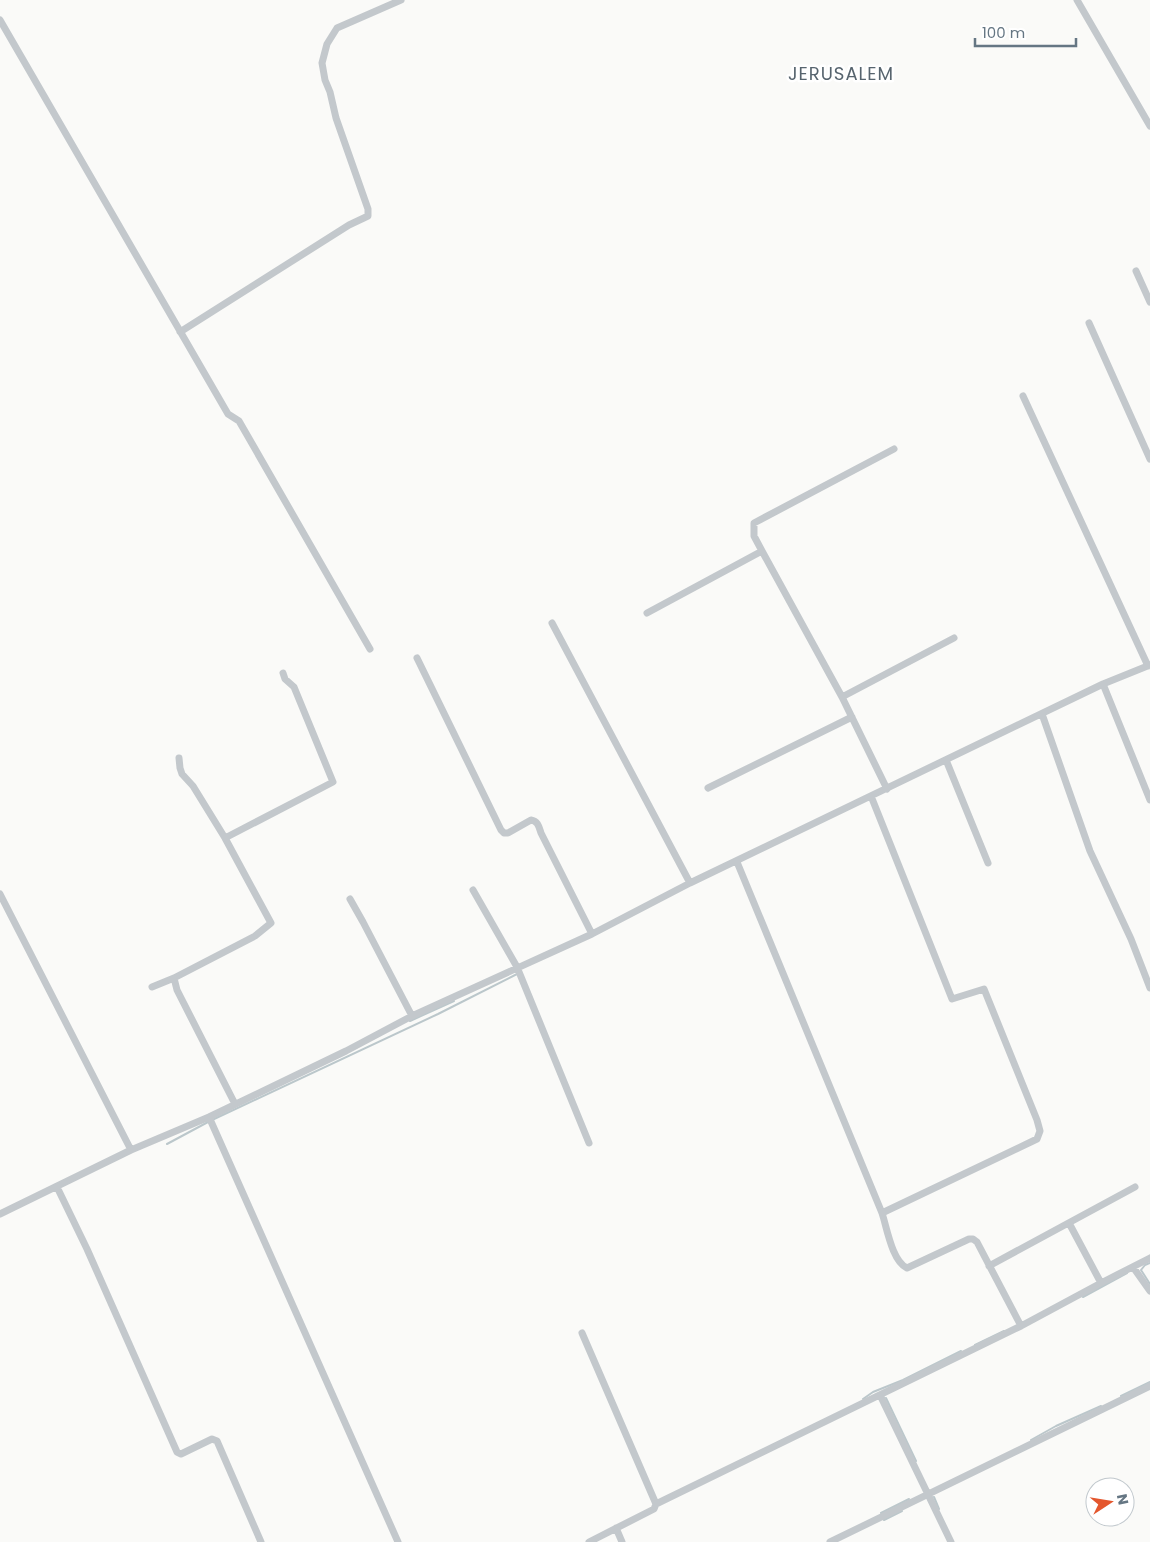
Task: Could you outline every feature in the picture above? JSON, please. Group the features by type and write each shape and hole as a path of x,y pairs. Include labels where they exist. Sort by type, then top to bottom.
{"street":[{"path":"180,332 349,224 368,216 368,209 336,118 322,63 327,44 337,28 400,0"},
{"path":"1077,0 1150,126"},
{"path":"0,20 228,414 239,421 370,649"},
{"path":"1136,271 1150,302"},
{"path":"1088,324 1150,460"},
{"path":"0,1214 131,1150 209,1117 346,1052 412,1016 592,934 690,883 1103,684 1149,666 1023,396"},
{"path":"887,789 852,716 754,536 754,523 894,449"},
{"path":"647,613 762,551"},
{"path":"552,623 690,883"},
{"path":"842,697 954,638"},
{"path":"417,658 501,830 504,833 508,833 531,820 538,824 592,934"},
{"path":"225,838 333,782 294,687 285,679 283,673"},
{"path":"1103,684 1150,800"},
{"path":"1042,714 1090,851 1131,939 1150,988"},
{"path":"708,788 852,716"},
{"path":"152,986 174,978 263,931 271,923 225,838 193,786 182,774 179,758"},
{"path":"946,760 988,863"},
{"path":"871,796 952,999 984,989 1040,1131 1037,1139 882,1213"},
{"path":"737,862 882,1213 896,1258 902,1266 908,1268 969,1239 973,1239 1021,1326"},
{"path":"474,890 517,967 589,1143"},
{"path":"0,894 131,1150"},
{"path":"350,899 364,922 412,1016"},
{"path":"174,978 176,990 235,1104"},
{"path":"209,1117 398,1542"},
{"path":"57,1187 87,1249 177,1452 181,1454 212,1439 217,1441 261,1542"},
{"path":"989,1266 1135,1187"},
{"path":"1069,1223 1101,1283"},
{"path":"589,1542 654,1509 656,1504 1021,1326 1150,1258"},
{"path":"1133,1267 1150,1291"},
{"path":"582,1333 656,1504"},
{"path":"830,1542 1150,1386"},
{"path":"880,1395 951,1542"},
{"path":"616,1528 622,1542"}],"waterway":[{"path":"212,1120 438,1014 517,974"},
{"path":"410,1021 454,1001"},
{"path":"167,1144 208,1122"},
{"path":"1150,1263 1141,1270 1150,1284"},
{"path":"1083,1297 1127,1273"},
{"path":"975,1345 1004,1331"},
{"path":"863,1399 873,1392 903,1380 961,1351"},
{"path":"1121,1396 1150,1382"},
{"path":"886,1398 916,1461"},
{"path":"1031,1440 1056,1426 1101,1406"},
{"path":"934,1497 939,1509"},
{"path":"881,1513 909,1499"},
{"path":"884,1520 902,1511"}],"district":[{"name":"JERUSALEM","path":"841,74"}]}
